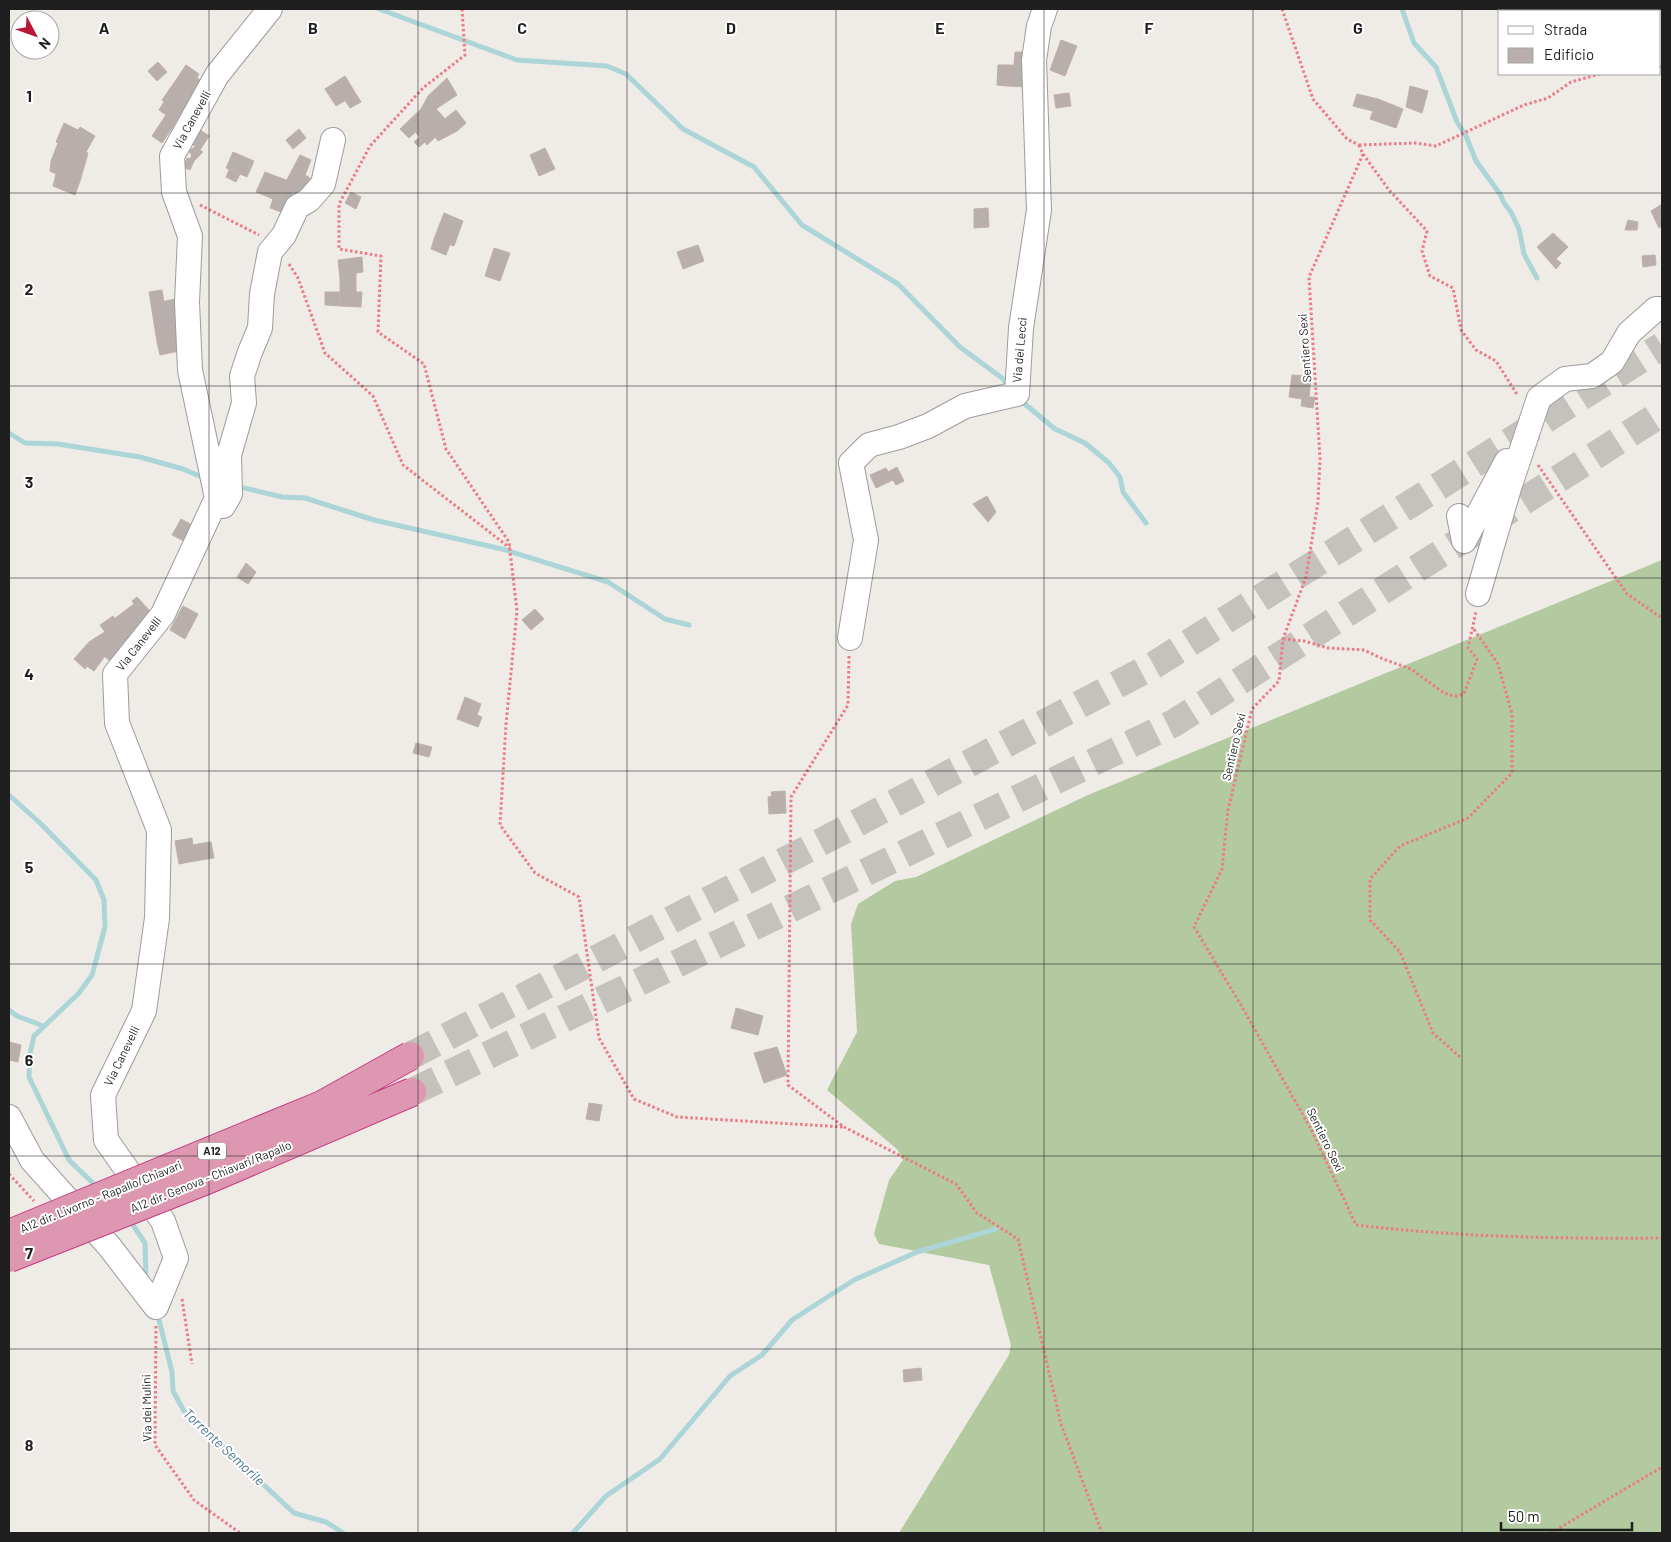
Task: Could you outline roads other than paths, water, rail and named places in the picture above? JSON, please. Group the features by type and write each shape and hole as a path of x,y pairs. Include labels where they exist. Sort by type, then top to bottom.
{"highway":[{"name":"A12 dir. Livorno - Rapallo/Chiavari","path":"9,1234 322,1106 410,1056"},
{"name":"A12 dir. Genova - Chiavari/Rapallo","path":"9,1258 210,1178 412,1092"}],"street":[{"name":"Via Canevelli","path":"9,1117 32,1160 109,1246 156,1307 176,1258 163,1221 106,1140 103,1095 144,1011 157,918 159,830 117,723 115,674 162,614 217,498 190,370 186,302 190,236 174,192 172,156 217,75 270,9"},
{"name":"Via dei Lecci","path":"850,638 866,540 851,463 869,445 899,437 928,426 965,406 1016,394 1021,328 1039,210 1034,60 1038,26 1045,9"},
{"path":"210,512 222,507 230,494 229,455 244,403 242,376 260,328 262,294 270,252 284,234 297,207 309,200 323,184 333,140"},
{"path":"1478,594 1539,398 1565,379 1592,376 1606,367 1612,362 1629,332 1656,309 1662,309"},
{"path":"1459,516 1464,541 1508,459 1524,443"}],"waterway":[{"path":"379,9 517,60 607,66 626,74 683,129 754,167 802,225 898,284 960,347 1002,378 1010,388"},
{"path":"1402,9 1414,43 1436,67 1457,122 1466,136 1476,161 1511,212 1519,229 1524,254 1537,278"},
{"path":"1020,400 1055,429 1085,443 1109,463 1120,477 1123,492 1146,523"},
{"path":"9,433 25,443 58,444 140,457 183,469 204,478"},
{"path":"236,486 282,497 305,498 374,520 502,549 608,582 665,619 689,625"},
{"name":"Torrente Semorile","path":"9,795 40,823 96,880 104,900 105,927 92,975 79,993 34,1036 30,1053 29,1077 69,1160 98,1188"},
{"path":"9,1010 17,1016 43,1026"},
{"name":"Torrente Semorile","path":"129,1219 145,1243 146,1280"},
{"path":"573,1533 606,1496 660,1459 730,1376 762,1355 792,1320 854,1280 917,1252 996,1229"},
{"name":"Torrente Semorile","path":"157,1312 172,1372 173,1391 184,1411 294,1513 326,1522 343,1533"}],"tunnel":[{"path":"410,1056 842,831 1154,665 1662,346"},
{"path":"412,1092 1174,723 1662,413"}]}
